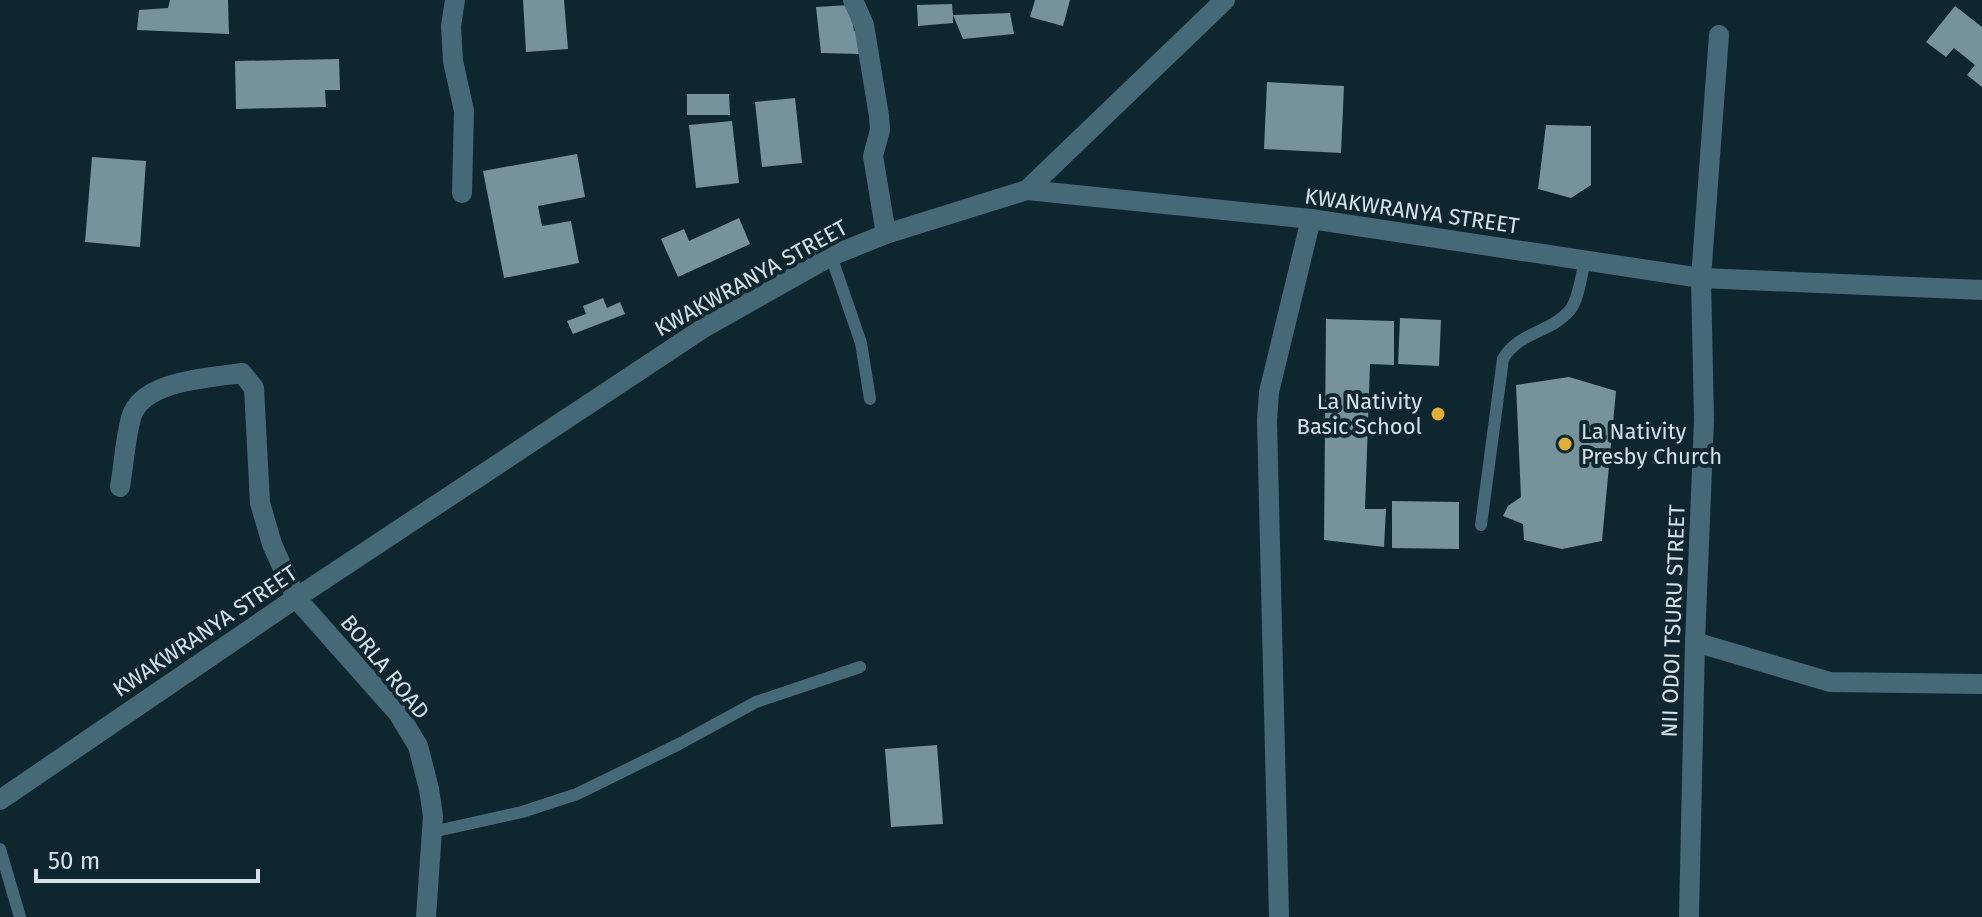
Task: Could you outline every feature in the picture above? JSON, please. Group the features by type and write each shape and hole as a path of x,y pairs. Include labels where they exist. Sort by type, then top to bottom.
{"street":[{"path":"455,0 451,26 453,61 464,111 462,193"},
{"path":"853,0 864,25 879,116 880,130 873,156 886,234"},
{"path":"1027,190 1225,0"},
{"name":"NII ODOI TSURU STREET","path":"1689,917 1704,420 1701,278 1719,35"},
{"name":"KWAKWRANYA STREET","path":"0,800 296,598 705,327 831,256 886,234 1027,190 1311,219 1701,278 1982,290"},
{"path":"1279,917 1268,406 1311,219"},
{"name":"BORLA ROAD","path":"120,487 131,415 142,400 165,386 242,373 254,388 260,503 272,544 296,598 398,713 418,746 433,816 426,917"},
{"path":"1695,642 1830,682 1982,684"}],"lane":[{"path":"831,256 861,343 870,399"},
{"path":"1481,525 1503,359 1510,347 1556,322 1572,309 1585,261"},
{"path":"432,832 522,812 577,794 756,702 860,667"},
{"path":"0,849 20,917"}],"building":[{"path":"170,0 228,0 229,34 137,30 139,10 168,8"},
{"path":"523,0 564,0 568,49 526,52"},
{"path":"1035,0 1070,0 1063,26 1030,17"},
{"path":"952,4 953,23 918,26 917,5"},
{"path":"850,5 854,31 862,34 860,54 821,53 816,7"},
{"path":"1955,6 1982,27 1982,87 1967,75 1975,65 1954,48 1946,57 1926,42"},
{"path":"1010,13 1014,34 963,39 953,15"},
{"path":"339,59 340,90 325,90 326,107 236,109 235,61"},
{"path":"1267,82 1344,86 1341,153 1264,149"},
{"path":"687,94 729,94 730,115 687,115"},
{"path":"795,98 802,163 762,167 755,102"},
{"path":"732,121 739,183 696,188 689,125"},
{"path":"1546,125 1591,126 1591,185 1571,198 1538,189"},
{"path":"577,154 585,197 538,206 542,226 571,221 579,263 504,278 483,171"},
{"path":"92,157 146,161 140,247 85,242"},
{"path":"739,218 750,244 678,277 661,239 684,229 689,241"},
{"path":"603,298 607,308 620,302 625,314 573,334 567,321 586,314 583,306"},
{"path":"1400,318 1441,320 1439,366 1398,364"},
{"path":"1326,319 1394,321 1394,365 1370,364 1365,509 1386,509 1384,547 1324,540"},
{"name":"La Nativity Presby Church","path":"1569,377 1616,391 1602,541 1562,549 1524,540 1523,524 1503,516 1508,506 1521,497 1516,385"},
{"path":"1392,501 1459,502 1459,549 1392,548"},
{"path":"937,745 943,824 891,827 885,749"}],"place":[{"name":"La Nativity Basic School","path":"1438,414"},
{"name":"La Nativity Presby Church","path":"1565,444"}]}
